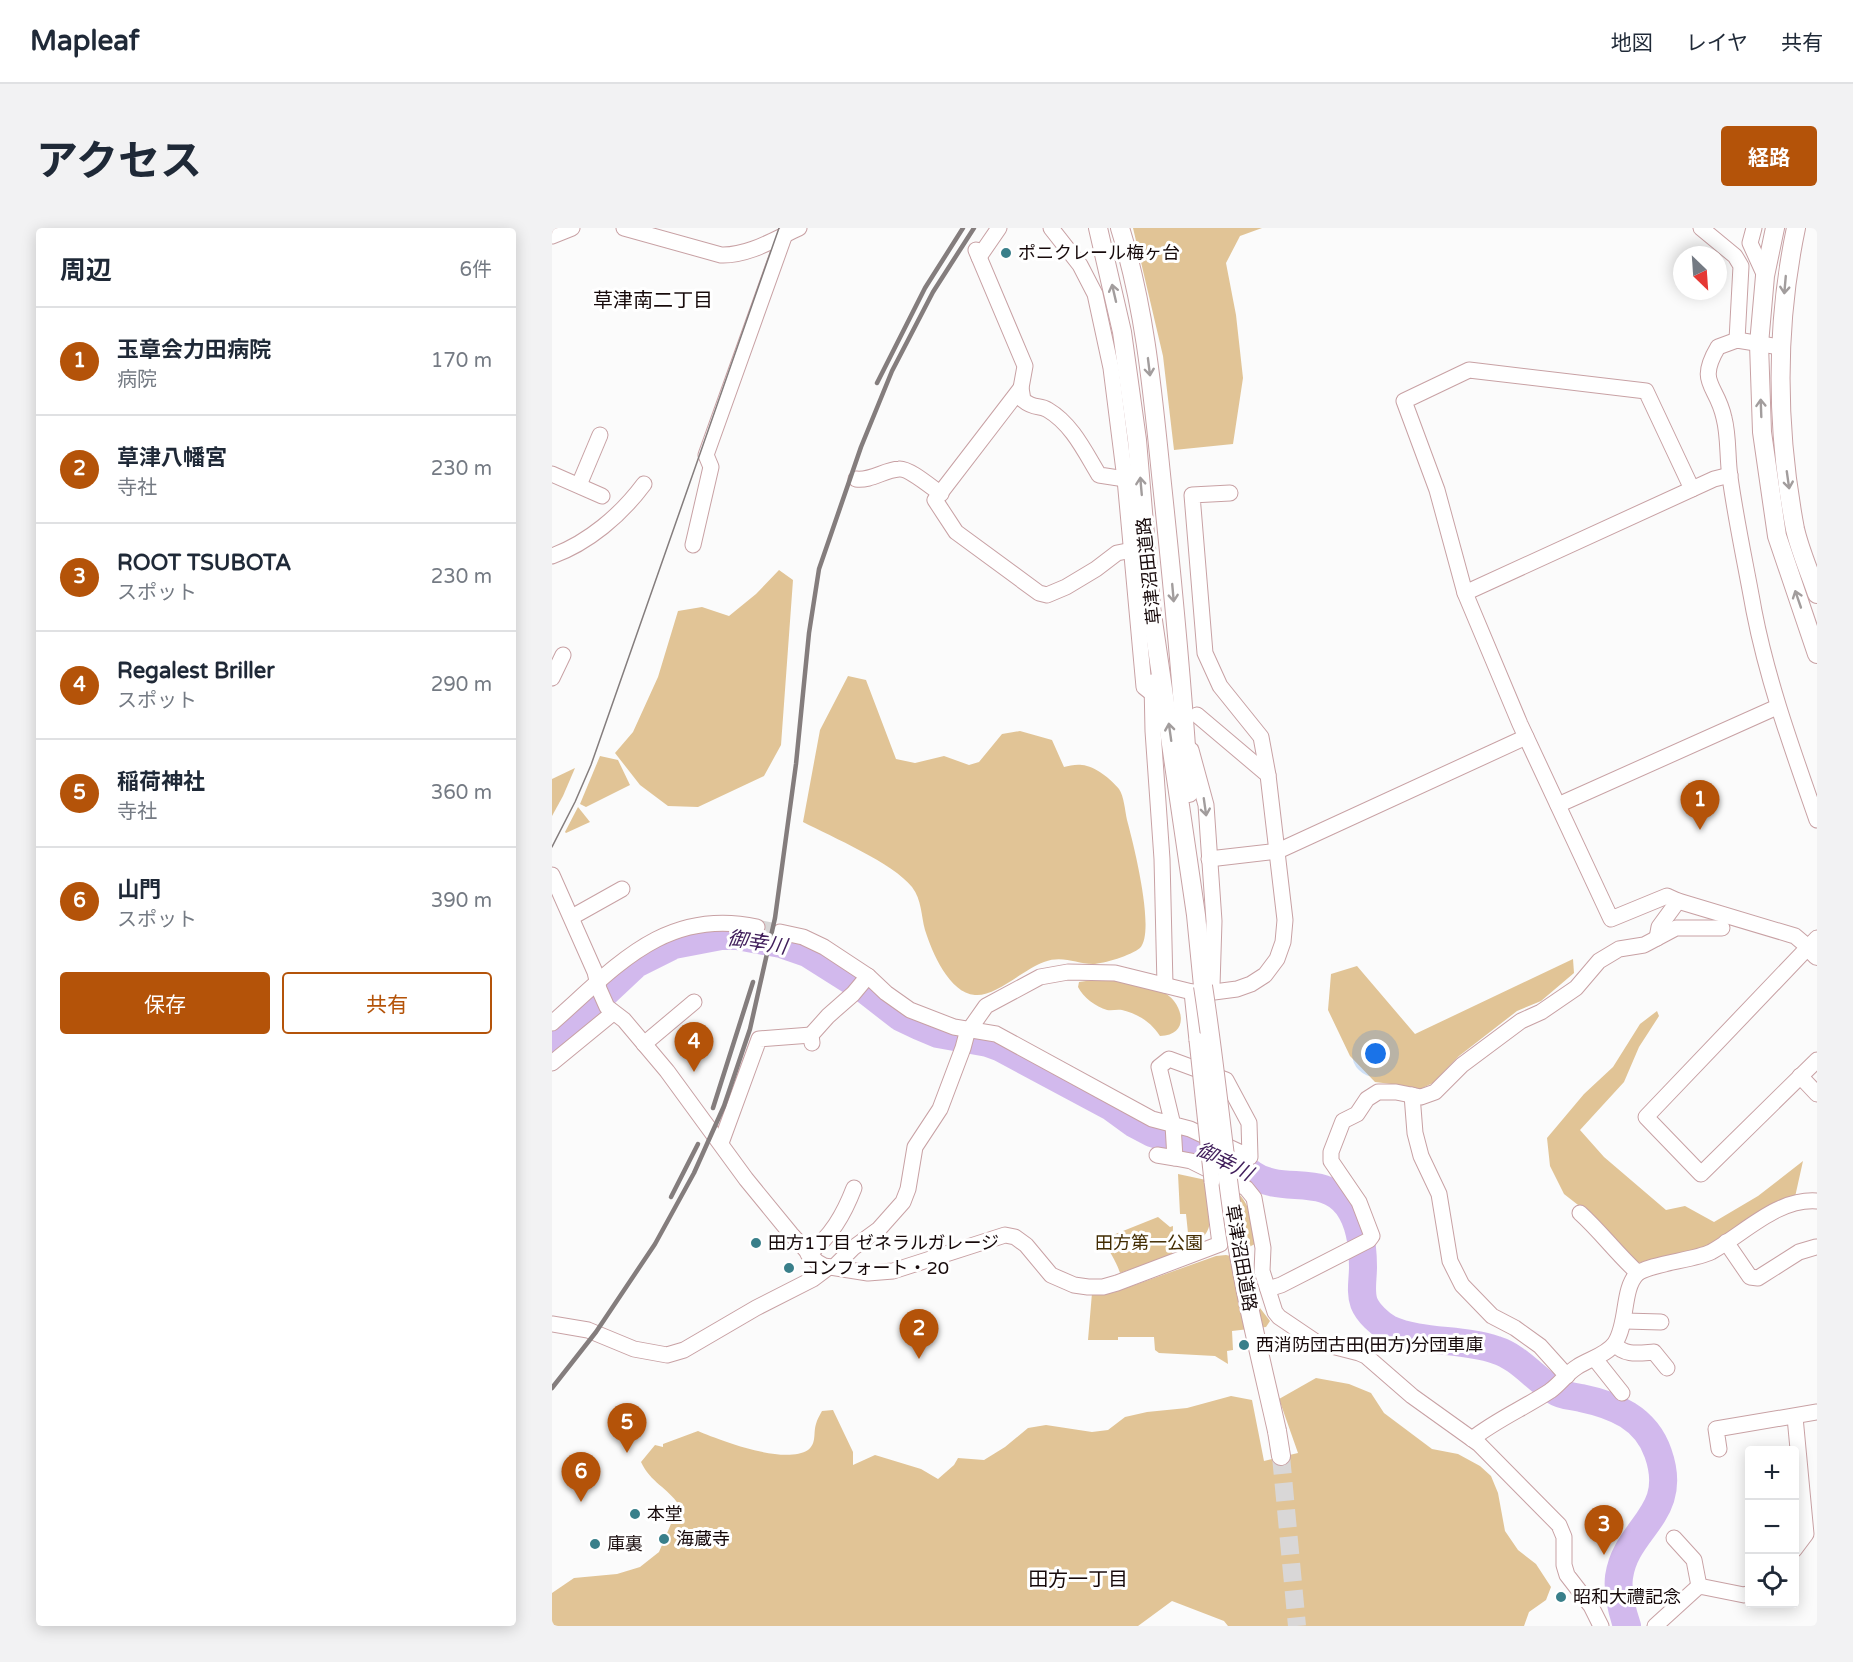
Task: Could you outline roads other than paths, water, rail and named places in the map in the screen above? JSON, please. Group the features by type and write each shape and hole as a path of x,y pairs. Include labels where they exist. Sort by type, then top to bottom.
{"street":[{"path":"552,236 572,228"},
{"path":"624,228 722,255 740,253 792,231"},
{"path":"999,228 977,253 1025,366 1021,388 1023,400 1032,408 1046,408 1072,431 1099,475 1125,479"},
{"path":"1051,228 1080,265 1095,294 1111,368 1125,479 1144,687 1149,691"},
{"name":"草津沼田道路","path":"1098,228 1122,332 1137,440 1151,607 1196,915"},
{"name":"草津沼田道路","path":"1120,228 1145,329 1168,534 1186,730 1202,988 1215,1065 1233,1219 1252,1323 1281,1456"},
{"path":"1701,228 1735,256 1741,266 1737,340"},
{"path":"1754,228 1750,243 1765,276"},
{"path":"1775,228 1765,276 1759,344 1762,432 1777,537 1817,654"},
{"path":"1796,228 1786,273 1780,347 1781,429 1796,531 1817,594"},
{"path":"693,545 711,467 706,455 792,231"},
{"path":"1780,347 1737,340 1718,347 1709,362 1708,381 1725,418 1730,476 1755,614 1777,707 1817,820"},
{"path":"1692,489 1646,391 1469,370 1404,400 1437,490 1465,593 1526,737 1611,919 1667,896 1795,936 1814,947 1646,1117 1701,1174 1817,1060"},
{"path":"1021,388 935,500 956,532 1039,593 1047,595 1066,587 1117,553 1132,550"},
{"path":"579,485 600,435"},
{"path":"856,479 864,480 899,469 907,470 940,494"},
{"path":"552,474 602,496"},
{"path":"1465,593 1714,479 1730,476"},
{"path":"552,556 594,533 644,484"},
{"path":"552,1324 588,1330 634,1348 667,1355 684,1350 831,1267 879,1228 903,1202 908,1189 915,1147 940,1109 967,1036 981,1010 1040,977 1068,972 1115,973 1166,985 1202,988 1214,992 1237,989 1251,984 1264,975 1277,959 1283,942 1285,920 1268,775 1260,737 1220,686 1205,653 1192,495 1230,493"},
{"path":"1151,607 1153,731 1162,859 1166,985"},
{"path":"552,678 563,655"},
{"path":"1558,805 1777,707"},
{"path":"1197,715 1268,775"},
{"path":"1186,730 1206,805 1214,921 1202,988 1197,1040 1221,1244"},
{"path":"1209,859 1278,851 1526,737"},
{"path":"552,875 611,1012 624,1020 644,1044 746,1179 817,1262 831,1267 868,1273 893,1271 1005,1235 1015,1237 1026,1245 1044,1268 1054,1276 1074,1285 1103,1287 1221,1244 1233,1246 1253,1255 1262,1271 1275,1312 1279,1317 1316,1342 1366,1356 1412,1396 1472,1439 1559,1525 1564,1537 1564,1565 1567,1575 1591,1606 1601,1626"},
{"path":"572,917 622,889"},
{"path":"1657,938 1659,927 1678,901"},
{"path":"552,1023 599,986 639,948 668,933 718,922 741,923 757,927"},
{"path":"1268,1289 1281,1285 1372,1236 1359,1202 1331,1161 1331,1152 1343,1121 1357,1114 1367,1099 1378,1092 1396,1092 1421,1097 1435,1092 1462,1065 1521,1022 1541,1012 1576,988 1599,961 1619,949 1644,945 1676,928 1722,928"},
{"path":"780,932 813,941 862,983 886,993 909,1010 967,1036 996,1034 1152,1119 1173,1126 1190,1130 1250,1157 1249,1123 1226,1080 1169,1059 1160,1067 1173,1126 1175,1156"},
{"path":"721,1143 759,1039 812,1040 828,1016 862,983"},
{"path":"644,1044 694,1002"},
{"path":"552,1063 611,1012"},
{"path":"1800,1076 1817,1094"},
{"path":"1412,1095 1415,1133 1421,1156 1439,1194 1450,1261 1462,1285 1492,1316 1540,1346 1557,1385"},
{"path":"1157,1155 1175,1156 1191,1161 1246,1188 1254,1198 1263,1248 1262,1271"},
{"path":"808,1254 837,1224 854,1188"},
{"path":"1472,1439 1557,1385 1576,1367 1595,1359 1615,1344 1625,1321 1629,1288 1638,1274 1649,1268 1710,1253 1761,1219 1789,1205 1817,1201"},
{"path":"1580,1213 1600,1231 1618,1255 1638,1274"},
{"path":"1726,1242 1750,1277 1758,1278 1799,1252 1816,1247"},
{"path":"1625,1321 1660,1322"},
{"path":"1615,1344 1620,1351 1654,1352 1667,1368"},
{"path":"1595,1359 1622,1392"},
{"path":"1719,1449 1716,1429 1817,1412"},
{"path":"1795,1417 1806,1534 1799,1543"},
{"path":"1674,1538 1694,1560 1699,1586"},
{"path":"1699,1586 1745,1595"},
{"path":"1655,1626 1699,1586"}],"waterway":[{"name":"御幸川","path":"552,1043 636,964 674,945 721,936 737,936 781,944 807,953 864,989 900,1017 938,1034 999,1047 1111,1107 1152,1133 1188,1144 1263,1180 1327,1190 1338,1196 1348,1206 1355,1220 1360,1235 1363,1259 1364,1303 1371,1314 1382,1324 1402,1334 1483,1346 1504,1353 1558,1393 1594,1401 1628,1415 1646,1431 1653,1441 1663,1474 1662,1492 1657,1506 1631,1545 1619,1577 1619,1596 1627,1626"}],"tunnel":[{"path":"757,927 780,932"},
{"path":"1281,1456 1297,1626"}],"tram line":[{"path":"552,847 591,765 779,228"}],"railway":[{"path":"877,383 925,288 963,228"},
{"path":"552,1388 596,1332 655,1244 694,1173 724,1106 750,1029 775,918 796,764 809,633 819,569 861,447 892,371 933,292 974,228"},
{"path":"713,1108 753,982"},
{"path":"671,1197 698,1144"}],"place":[{"name":"ポニクレール梅ヶ台","path":"1006,253"},
{"name":"玉章会力田病院","path":"1700,830"},
{"name":"Regalest Briller","path":"694,1072"},
{"name":"田方1丁目 ゼネラルガレージ","path":"756,1243"},
{"name":"コンフォート・20","path":"789,1268"},
{"name":"西消防団古田(田方)分団車庫","path":"1244,1345"},
{"name":"草津八幡宮","path":"919,1359"},
{"name":"稲荷神社","path":"627,1453"},
{"name":"山門","path":"581,1502"},
{"name":"本堂","path":"635,1514"},
{"name":"海蔵寺","path":"664,1539"},
{"name":"庫裏","path":"595,1544"},
{"name":"ROOT TSUBOTA","path":"1604,1555"},
{"name":"昭和大禮記念","path":"1561,1597"}],"district":[{"name":"草津南二丁目","path":"653,301"},
{"name":"田方一丁目","path":"1078,1580"}],"park label":[{"name":"田方第一公園","path":"1149,1243"}]}
